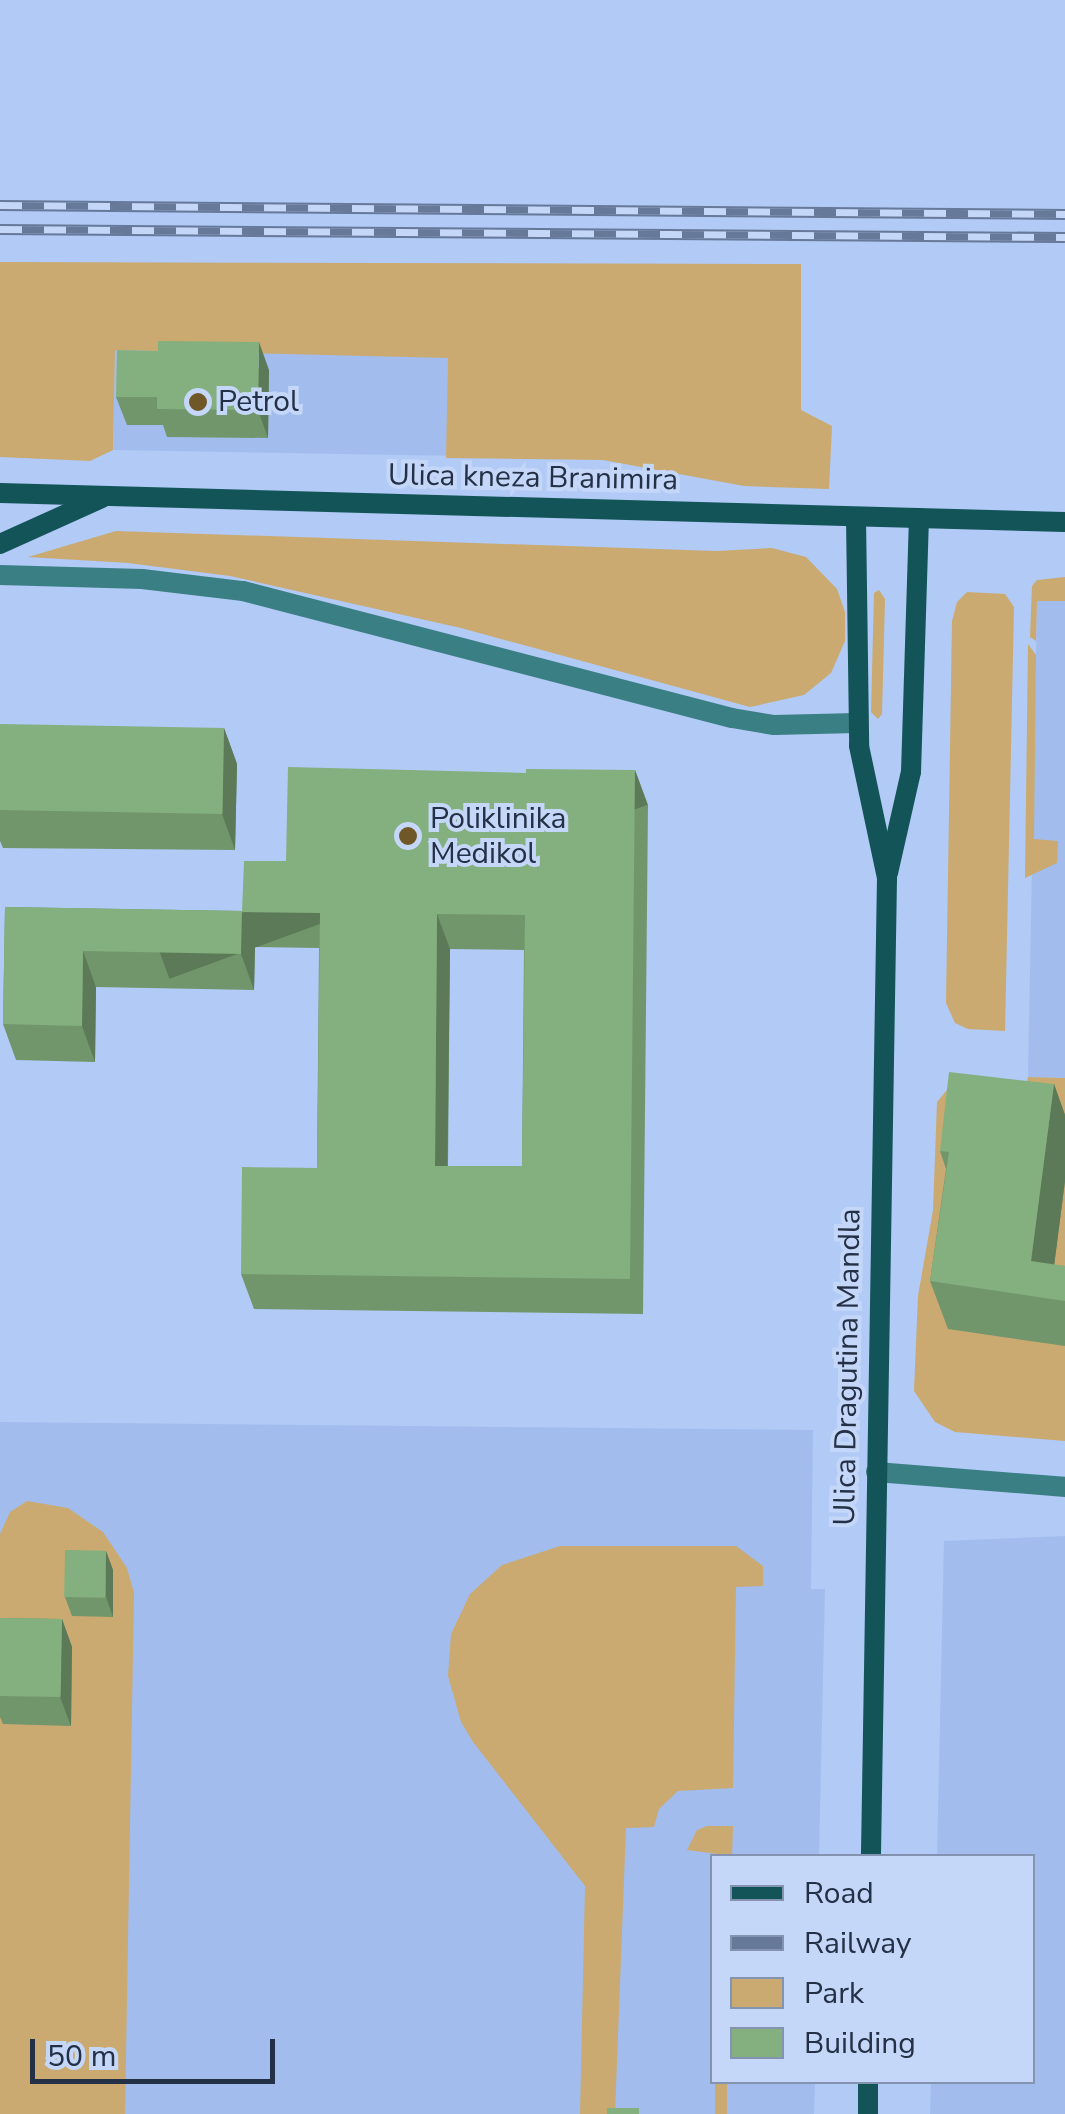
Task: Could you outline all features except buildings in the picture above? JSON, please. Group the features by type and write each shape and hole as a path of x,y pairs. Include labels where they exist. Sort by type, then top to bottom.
{"main road":[{"name":"Ulica kneza Branimira","path":"0,493 1065,522"},
{"path":"0,544 104,497"},
{"name":"Ulica Dragutina Mandla","path":"856,517 857,723 863,774 886,878"},
{"name":"Ulica Dragutina Mandla","path":"872,1854 886,878 912,772 919,518"},
{"path":"868,2084 868,2114"}],"street":[{"path":"0,574 142,579 243,591 732,718 774,725 857,723"},
{"path":"876,1472 1065,1486"}],"shaded area":[{"path":"115,350 449,356 447,456 113,450"},
{"path":"1037,601 1065,601 1065,1078 1028,1077"},
{"path":"0,1422 813,1430 811,1589 825,1589 819,1854 710,1854 710,2084 815,2084 814,2114 0,2114"},
{"path":"1065,1536 1065,2114 930,2114 931,2084 1035,2084 1035,1854 937,1854 944,1541"}],"green space":[{"path":"0,262 801,264 801,410 832,426 829,489 744,486 603,460 446,458 448,358 115,350 113,450 90,461 0,457"},
{"path":"116,531 716,551 772,548 806,557 837,589 845,612 845,641 831,673 804,695 750,707 461,628 230,576 128,563 28,557"},
{"path":"1065,577 1065,601 1037,601 1036,641 1030,637 1032,586 1037,580"},
{"path":"879,590 885,599 882,714 878,719 871,712 874,593"},
{"path":"967,592 1005,594 1014,607 1005,1031 968,1029 955,1023 946,1003 952,621 957,602"},
{"path":"1028,644 1036,655 1034,839 1058,841 1057,863 1025,878"},
{"path":"1028,1077 1065,1078 1065,1441 955,1432 935,1422 914,1391 918,1296 933,1210 937,1102 947,1090 1026,1086"},
{"path":"27,1501 68,1508 103,1532 127,1568 134,1593 125,2114 0,2114 0,1534 10,1512"},
{"path":"560,1546 736,1546 763,1566 763,1586 736,1587 733,1788 678,1791 659,1809 654,1827 626,1828 615,2114 580,2114 585,1886 473,1742 461,1722 448,1676 451,1634 470,1594 502,1565"},
{"path":"733,1826 732,1854 687,1850 697,1830"},
{"path":"715,2084 727,2084 727,2114 715,2114"}],"railway":[{"path":"0,205 1065,214"},
{"path":"0,229 1065,237"}],"place":[{"name":"Petrol","path":"198,402"},
{"name":"Poliklinika Medikol","path":"408,836"}]}
